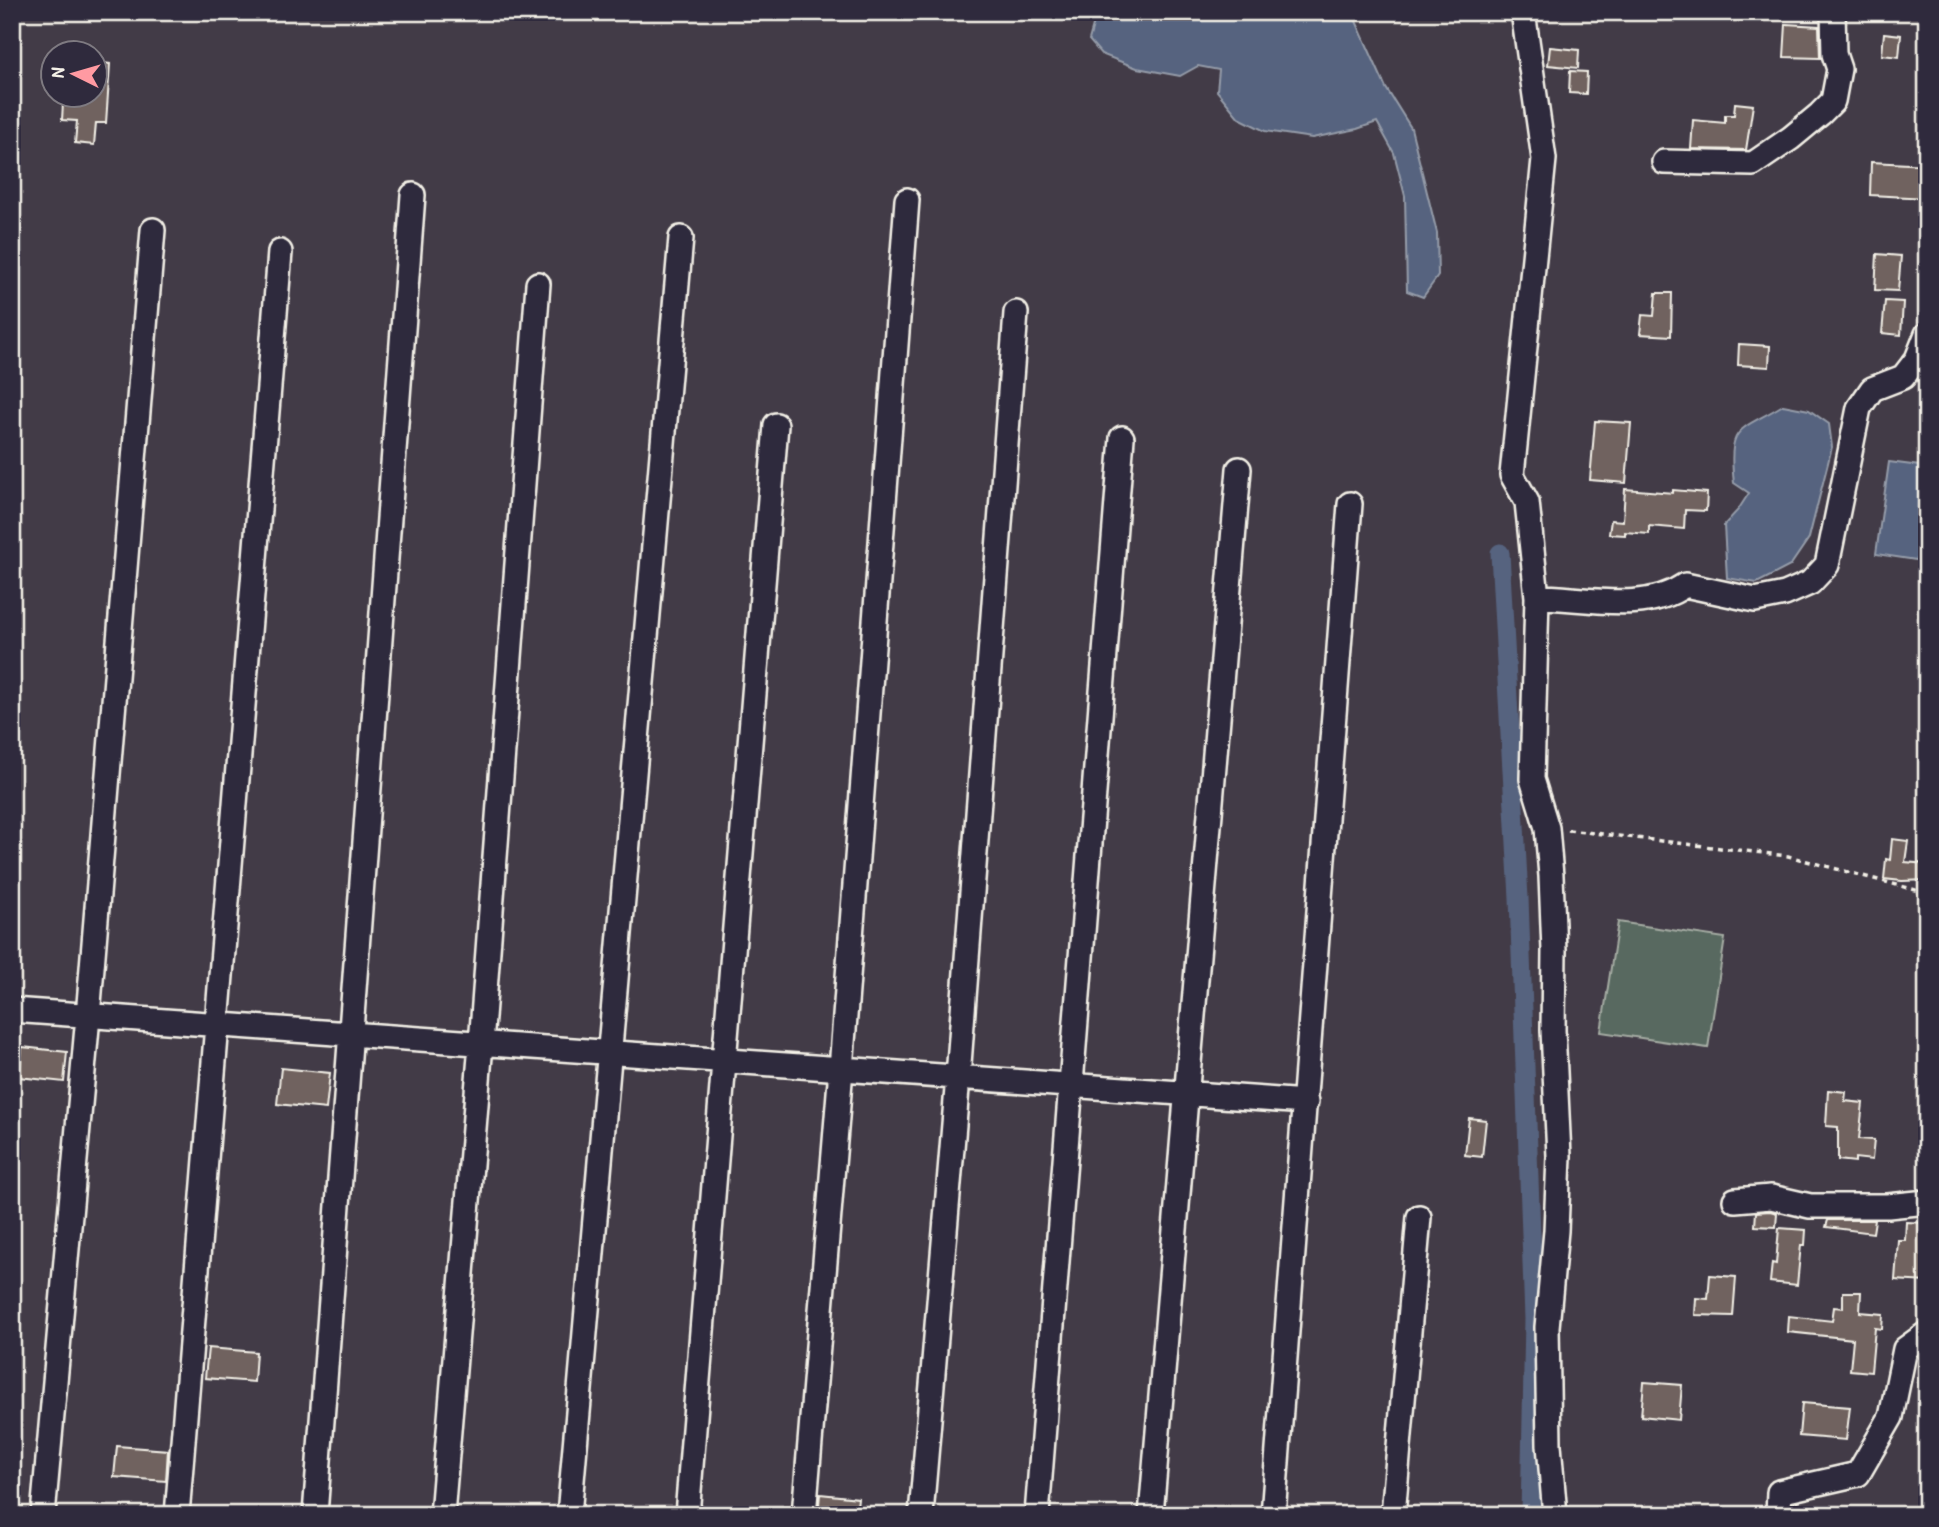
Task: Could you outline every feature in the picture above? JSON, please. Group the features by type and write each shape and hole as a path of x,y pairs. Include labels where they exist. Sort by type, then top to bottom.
{"street":[{"path":"1523,12 1544,159 1512,475 1527,502 1537,597 1532,779 1547,828 1554,939 1553,1030 1559,1156 1556,1231 1547,1327 1549,1445 1555,1515"},
{"path":"1664,162 1753,164 1820,114 1833,101 1839,69 1834,54 1833,12"},
{"path":"315,1515 413,195"},
{"path":"804,1515 907,200"},
{"path":"43,1515 88,1016 153,230"},
{"path":"569,1515 681,238"},
{"path":"177,1515 280,252"},
{"path":"442,1515 481,1044 538,284"},
{"path":"921,1515 958,1077 1016,313"},
{"path":"1537,597 1649,600 1675,592 1685,585 1755,600 1785,594 1810,583 1827,565 1859,408 1872,389 1903,377 1917,359 1927,334"},
{"path":"687,1515 776,425"},
{"path":"1037,1515 1122,438"},
{"path":"1151,1515 1239,469"},
{"path":"1273,1515 1350,503"},
{"path":"12,1010 1306,1102"},
{"path":"1735,1200 1771,1197 1810,1206 1888,1206 1927,1202"},
{"path":"1393,1515 1419,1217"},
{"path":"1778,1515 1779,1492 1858,1474 1891,1417 1905,1349 1927,1333"}],"path":[{"path":"1547,828 1788,856 1927,894"}],"green space":[{"path":"1618,922 1725,938 1708,1048 1601,1032"}],"water":[{"path":"1097,12 1352,12 1386,88 1411,128 1437,233 1438,276 1423,297 1407,291 1405,196 1394,153 1377,122 1312,138 1265,131 1239,118 1217,91 1219,70 1198,66 1180,76 1137,68 1101,54 1089,40"},
{"path":"1783,405 1809,410 1829,424 1832,447 1809,538 1790,566 1757,583 1727,578 1724,525 1749,493 1734,483 1732,464 1735,440 1746,426"},
{"path":"1889,462 1927,467 1927,535 1923,561 1876,554"}],"building":[{"path":"1786,24 1819,26 1820,58 1784,57"},
{"path":"1884,33 1901,35 1899,57 1882,55"},
{"path":"1550,47 1579,50 1578,68 1548,65"},
{"path":"1570,71 1587,72 1586,94 1569,93"},
{"path":"1735,103 1753,105 1746,150 1691,149 1693,120 1725,123 1725,115 1734,115"},
{"path":"63,108 107,108 106,123 96,123 94,145 75,143 77,121 62,120"},
{"path":"1871,162 1927,165 1927,198 1870,195"},
{"path":"1877,254 1901,256 1898,291 1875,290"},
{"path":"1656,293 1672,293 1671,336 1640,334 1642,315 1654,316"},
{"path":"1885,301 1903,302 1901,335 1882,333"},
{"path":"1739,344 1770,346 1769,367 1738,365"},
{"path":"1595,421 1631,423 1626,483 1590,480"},
{"path":"1625,489 1707,493 1706,511 1685,510 1684,529 1649,526 1649,534 1609,534 1611,520 1623,521"},
{"path":"1892,839 1908,841 1905,862 1927,864 1927,880 1884,879 1886,859 1890,860"},
{"path":"22,1047 67,1052 64,1082 19,1077"},
{"path":"281,1068 330,1073 326,1109 277,1104"},
{"path":"1828,1090 1846,1092 1845,1101 1863,1103 1859,1139 1874,1140 1872,1160 1838,1160 1838,1127 1826,1126"},
{"path":"1469,1118 1486,1120 1482,1157 1465,1155"},
{"path":"1756,1212 1777,1213 1776,1227 1755,1226"},
{"path":"1828,1220 1875,1220 1873,1233 1826,1227"},
{"path":"1906,1222 1927,1223 1927,1282 1895,1280 1898,1240 1905,1240"},
{"path":"1779,1228 1806,1230 1805,1245 1801,1245 1797,1285 1770,1282 1772,1263 1776,1264"},
{"path":"1710,1275 1736,1277 1733,1316 1695,1315 1696,1298 1708,1299"},
{"path":"1843,1292 1861,1292 1860,1312 1883,1314 1882,1329 1875,1328 1871,1372 1850,1370 1853,1339 1788,1332 1789,1316 1832,1321 1834,1307 1843,1308"},
{"path":"208,1348 256,1352 254,1382 205,1378"},
{"path":"1644,1382 1682,1385 1679,1420 1641,1416"},
{"path":"1802,1403 1850,1407 1846,1440 1799,1436"},
{"path":"117,1446 168,1450 166,1481 114,1477"},
{"path":"820,1494 858,1498 856,1515 818,1515"}],"waterway":[{"path":"1500,553 1519,898 1534,1319 1530,1515"}]}
